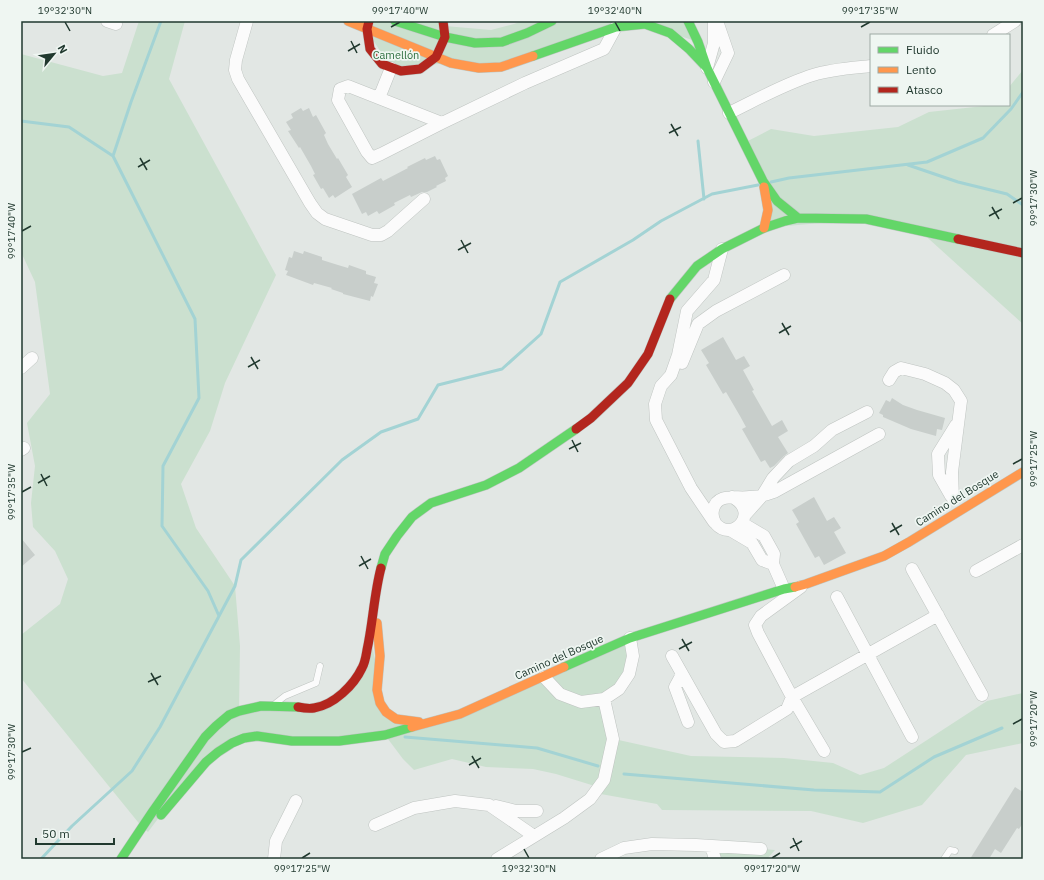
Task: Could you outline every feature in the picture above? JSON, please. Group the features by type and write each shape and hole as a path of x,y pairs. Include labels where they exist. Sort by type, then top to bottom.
{"street":[{"path":"247,21 236,60 235,70 238,79 317,213 325,219 372,235 381,234 388,231 424,199"},
{"path":"348,21 368,25 436,57 479,68 501,66 616,27 645,24 670,33 689,49 707,68"},
{"path":"395,21 444,37 475,43 502,42 552,21"},
{"path":"368,25 370,49 382,64 401,71 420,69 436,57 444,37 443,21"},
{"path":"688,21 698,42 707,68 763,181 777,201 798,218"},
{"path":"707,68 714,43 714,21"},
{"path":"714,21 728,53 714,82"},
{"path":"995,34 1015,21"},
{"path":"442,123 348,86 340,89 338,100 367,152 372,158 525,83 604,49 616,27"},
{"path":"729,113 791,83 815,74 870,66"},
{"path":"379,98 391,68"},
{"path":"763,181 768,210 764,228"},
{"path":"121,859 206,737 229,715 239,710 272,705 314,708 337,698 351,685 363,667 370,636 378,579 385,554 412,517 431,503 486,485 519,468 591,418 628,383 648,354 670,300 697,266 722,249 764,228 798,218 866,218 1023,253"},
{"path":"671,375 678,355 687,311 714,280 722,249"},
{"path":"773,564 762,560 752,543 730,530 718,527 714,522 691,488 656,420 655,404 661,386 682,362 698,324 716,311 784,276"},
{"path":"21,368 32,358"},
{"path":"889,380 894,372 902,368 925,374 945,383 954,390 960,401 958,422 938,454 939,474 953,499 958,512"},
{"path":"730,530 737,528 774,478 789,461 814,446 832,430 867,412"},
{"path":"714,522 712,514 714,506 719,500 726,497 748,498 762,496 774,492 879,434"},
{"name":"Camino del Bosque","path":"130,859 152,827 206,762 232,743 244,738 257,736 292,741 339,741 385,735 460,714 630,638 784,589 806,584 884,556 1023,472"},
{"path":"691,488 719,500"},
{"path":"732,497 739,501 744,507 744,519 764,536 774,554 773,564 784,589"},
{"path":"976,571 1023,545"},
{"path":"912,569 982,695"},
{"path":"806,584 761,616 755,625 792,697 824,752"},
{"path":"837,597 912,736"},
{"path":"374,606 380,656 377,690 380,703 386,712 396,719 427,723"},
{"path":"672,656 716,734 724,742 735,741 787,709 792,697 938,615"},
{"path":"544,677 560,694 581,702 604,698 619,688 629,674 633,656 630,638"},
{"path":"682,674 674,688 688,722"},
{"path":"497,859 564,818 590,800 604,780 613,739 604,698"},
{"path":"274,859 276,841 296,801"},
{"path":"375,825 414,808 455,801 489,805 516,811 537,811"},
{"path":"489,805 534,836"},
{"path":"601,859 624,848 652,844 760,849"},
{"path":"711,846 715,859"}],"lane":[{"path":"272,705 285,696 316,683 320,666"},
{"path":"944,859 950,850 955,851"}],"green space":[{"path":"139,21 185,21 169,79 276,275 225,383 210,431 181,484 196,528 235,586 240,646 239,710 314,708 351,685 370,636 386,712 427,723 630,638 629,674 604,699 614,739 691,756 784,758 833,763 860,775 884,768 987,701 1023,693 1023,743 966,755 922,805 863,823 811,811 662,810 657,804 595,793 598,787 556,774 533,769 486,767 452,759 414,770 403,759 385,735 232,743 160,816 148,832 142,827 21,678 21,635 60,604 68,579 55,551 33,527 31,503 35,466 27,423 50,394 35,282 21,252 21,54 103,76 122,73"},
{"name":"Camellón","path":"348,21 443,21 445,26 491,30 522,21 688,21 698,42 645,24 501,67 451,63 391,68 366,29"},
{"path":"1023,70 1023,324 919,230 866,219 764,228 768,210 744,143 771,129 814,136 898,127 929,112 984,106 1010,106 1010,86"},
{"path":"711,846 775,850 767,859 715,859"}],"building":[{"path":"301,108 303,111 309,108 313,117 316,115 326,133 324,135 328,144 348,175 346,177 352,187 335,198 333,195 329,198 323,188 321,189 313,175 315,174 311,166 300,147 299,148 288,131 291,130 286,122 293,118 291,114"},
{"path":"435,156 437,160 440,159 448,176 445,178 446,181 427,192 422,192 411,197 410,195 394,203 395,205 379,214 377,211 368,216 366,212 362,214 352,194 381,178 383,181 425,158 426,160"},
{"path":"294,251 303,254 304,251 322,257 322,260 348,268 349,265 366,271 366,274 376,277 374,283 378,284 373,297 371,296 370,301 343,294 331,289 332,288 314,283 313,285 286,275 288,271 285,270 289,257 292,258"},
{"path":"723,337 736,360 744,356 750,366 743,370 754,390 752,391 772,426 782,420 788,431 778,437 788,453 770,468 765,460 761,462 742,429 746,427 740,416 726,392 723,394 706,365 709,363 701,350"},
{"path":"892,398 903,405 945,418 942,430 937,429 936,436 911,429 883,417 883,415 879,413 886,400 890,402"},
{"path":"814,497 827,521 834,517 841,528 834,532 846,553 824,565 819,556 815,558 796,524 799,522 792,510"},
{"path":"21,538 35,555 21,567"},
{"path":"1015,787 1023,792 1023,823 1019,829 1017,828 1001,853 995,849 989,859 970,859"}],"waterway":[{"path":"113,156 161,21"},
{"path":"771,182 789,178 927,162 983,138 1011,109 1023,92"},
{"path":"21,121 69,127 113,156 195,319 199,398 163,466 162,526 208,591 219,616"},
{"path":"698,141 704,199"},
{"path":"908,165 958,182 1007,194 1023,205"},
{"path":"41,859 72,826 132,771 160,727 235,586 241,560 342,460 381,432 418,419 438,385 502,369 541,334 560,282 633,240 661,221 712,194 758,185"},
{"path":"624,774 814,790 880,792 934,757 1002,728"},
{"path":"405,737 537,748 598,766"}],"traffic: fast":[{"path":"395,21 445,37 475,43 502,42 527,33 552,21"},
{"path":"688,21 698,42 707,68 763,181 777,201 798,218"},
{"path":"533,56 616,27 645,24 670,33 689,49 707,68"},
{"path":"670,299 697,266 722,249 764,228 798,218 866,219 958,239"},
{"path":"381,568 385,554 397,536 412,517 431,503 486,485 519,468 576,429"},
{"path":"564,667 630,638 784,589 795,587"},
{"path":"121,859 205,737 216,726 229,715 239,711 261,706 298,707"},
{"path":"161,815 206,762 232,743 244,738 257,736 292,741 339,741 385,735 412,727"}],"traffic: slow":[{"path":"348,21 451,63 479,68 501,67 533,56"},
{"path":"764,187 768,210 764,228"},
{"path":"795,587 884,556 1023,472"},
{"path":"377,623 380,656 377,690 380,703 386,712 396,719 419,722"},
{"path":"412,727 460,714 564,667"}],"traffic: jam":[{"path":"369,21 367,29 370,49 382,64 401,71 420,69 436,57 445,37 443,21"},
{"path":"958,239 1023,253"},
{"path":"576,429 591,418 628,383 648,354 670,299"},
{"path":"298,707 312,708 321,706 336,699 354,681 363,666 366,657 381,568"}]}
